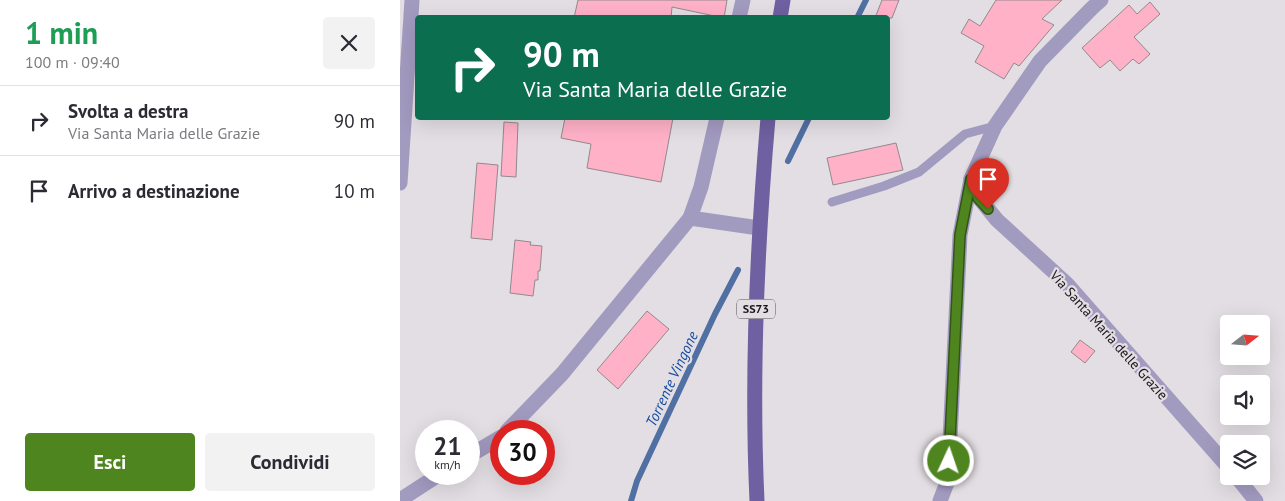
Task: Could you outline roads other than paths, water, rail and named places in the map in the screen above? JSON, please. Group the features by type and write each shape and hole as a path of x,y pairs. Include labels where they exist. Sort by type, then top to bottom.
{"main road":[{"path":"780,15 783,0"},
{"name":"SS73","path":"757,501 755,355 759,228 768,120"}],"street":[{"path":"400,183 412,0"},
{"path":"740,15 743,0"},
{"path":"940,501 948,480 960,235 971,179 995,126 1040,61 1101,0"},
{"path":"518,420 562,374 690,218 701,187 717,120"},
{"name":"Via Santa Maria delle Grazie","path":"971,179 978,198 997,220 1067,284 1220,458"},
{"path":"690,218 759,228"},
{"path":"400,500 423,485"},
{"path":"1244,485 1256,500"}],"lane":[{"path":"832,202 884,186 919,172 966,134 995,126"}],"waterway":[{"name":"Torrente Vingone","path":"858,15 866,0"},
{"name":"Torrente Vingone","path":"788,161 808,120"},
{"name":"Torrente Vingone","path":"631,501 637,481 715,314 738,270"}]}
